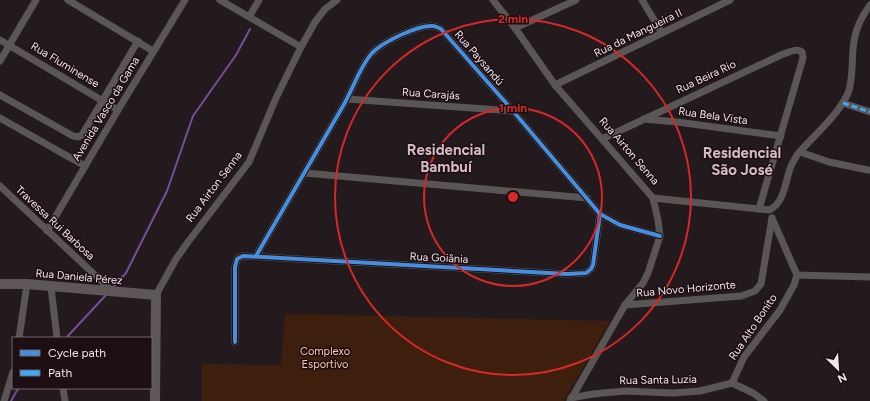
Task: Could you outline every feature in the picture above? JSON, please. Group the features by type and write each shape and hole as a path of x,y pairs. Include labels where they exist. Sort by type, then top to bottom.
{"street":[{"path":"0,61 36,0"},
{"path":"68,0 154,51"},
{"name":"Avenida Vasco da Gama","path":"47,231 185,0"},
{"path":"220,0 301,47"},
{"path":"249,18 259,0"},
{"name":"Rua Airton Senna","path":"155,401 156,295 176,259 249,162 276,98 301,47 315,22 325,9 336,0"},
{"name":"Rua Airton Senna","path":"493,0 515,28 555,85 654,198 660,236 654,257 643,283 625,305 571,400"},
{"path":"515,28 576,0"},
{"path":"642,0 662,33"},
{"name":"Rua da Mangueira II","path":"555,85 729,0"},
{"path":"654,198 769,210 778,204 781,199 791,165 800,152 843,103 848,92 855,35 858,24 870,5"},
{"name":"Rua Paysandú","path":"256,256 347,99 365,62 383,45 405,34 433,26 441,29 600,214 620,225 660,236"},
{"name":"Rua Fluminense","path":"0,40 118,110"},
{"path":"0,95 73,136 78,137 82,135 138,41"},
{"name":"Rua Beira Rio","path":"602,139 784,54 794,50 799,50 803,55 800,71 781,136"},
{"name":"Rua Carajás","path":"347,99 513,111"},
{"path":"843,103 870,112"},
{"path":"0,118 85,166"},
{"name":"Rua Bela Vista","path":"642,119 677,122 781,136"},
{"path":"759,209 781,136"},
{"path":"800,152 830,162 868,170"},
{"path":"305,173 587,198"},
{"name":"Travessa Rui Barbosa","path":"0,186 110,291"},
{"path":"769,210 797,275 870,277"},
{"name":"Rua Goiânia","path":"235,342 236,267 239,257 256,256 422,266 586,273 593,265 600,214"},
{"name":"Rua Alto Bonito","path":"762,278 772,218"},
{"name":"Rua Alto Bonito","path":"732,383 744,358 780,310 794,285 797,275"},
{"name":"Rua Novo Horizonte","path":"625,305 741,296 755,291 761,284 762,278"},
{"name":"Rua Daniela Pérez","path":"0,284 27,284 156,295"},
{"path":"19,337 27,284"},
{"path":"51,287 57,337"},
{"path":"4,401 12,375"},
{"path":"732,383 753,392 764,401"},
{"name":"Rua Santa Luzia","path":"571,400 593,394 625,391 673,393 700,391 732,383"},
{"path":"63,389 65,401"}],"green space":[{"name":"Complexo Esportivo","path":"285,314 610,321 564,401 202,401 202,364 281,365"}],"waterway":[{"path":"113,287 126,273 167,191 193,116 236,55 250,29"},
{"path":"67,337 106,295"},
{"path":"11,401 18,389"}],"marked path":[{"path":"843,103 870,112"}],"cycle path":[{"path":"256,256 347,99 367,59 372,53 392,39 426,26 433,26 441,29 600,214 620,225 660,236"},
{"path":"235,342 235,267 237,259 243,256 567,274 586,273 593,265 600,214"}],"district":[{"name":"Residencial Bambuí","path":"446,158"},
{"name":"Residencial São José","path":"742,162"}]}
